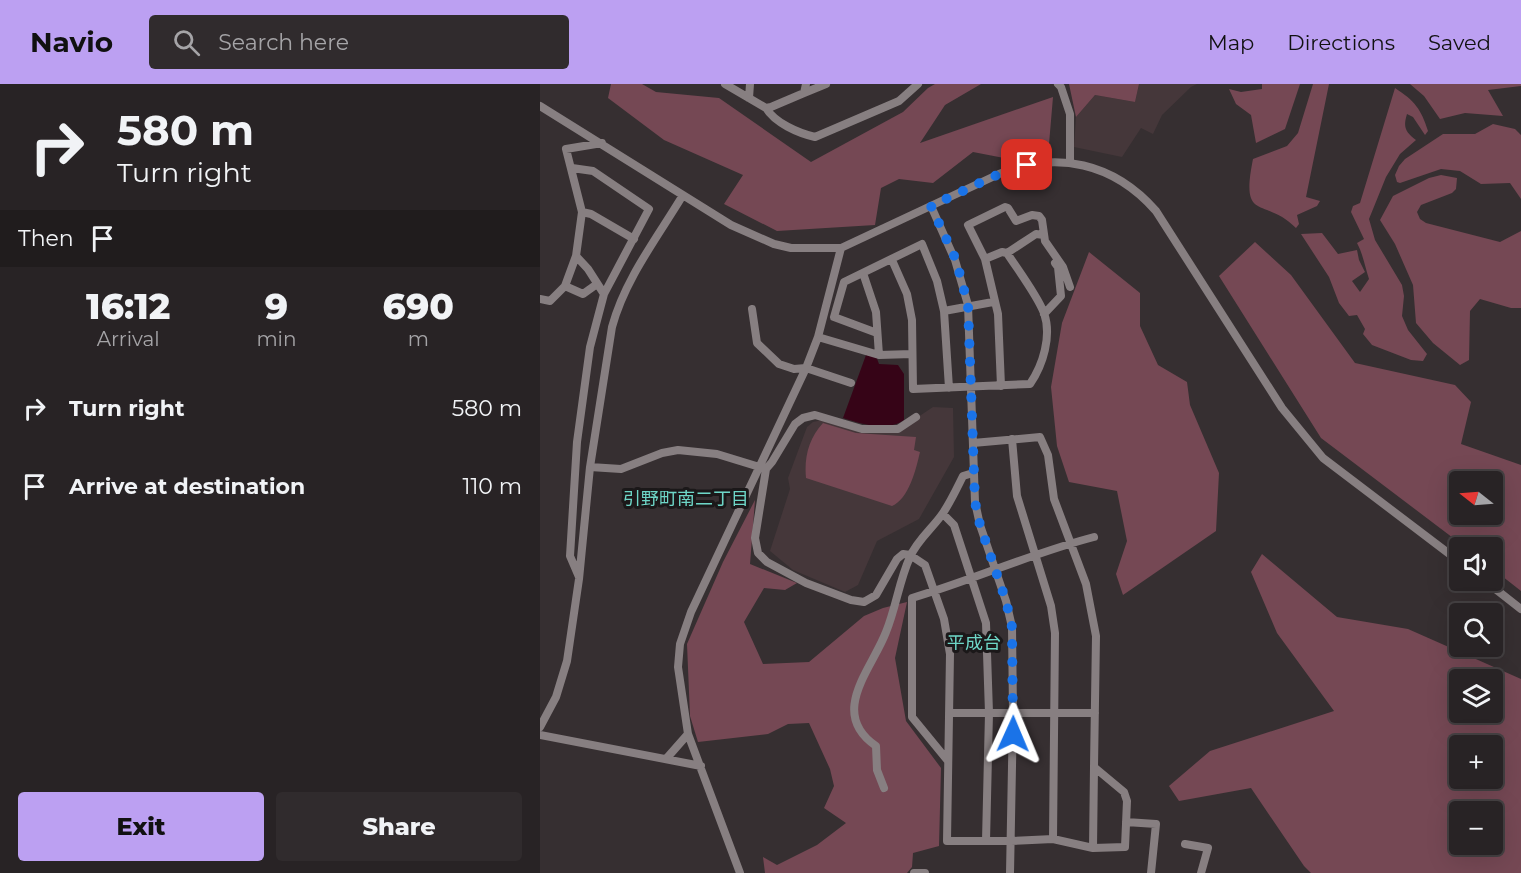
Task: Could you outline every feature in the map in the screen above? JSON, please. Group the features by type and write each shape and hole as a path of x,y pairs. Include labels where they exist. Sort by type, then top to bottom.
{"street":[{"path":"725,84 766,108 771,116 805,135 815,137 899,101 918,84"},
{"path":"749,98 750,84"},
{"path":"766,108 805,88 826,84"},
{"path":"1058,84 1070,114 1070,162"},
{"path":"540,106 731,225 774,244 791,248 841,248 1013,168 1046,161 1070,162 1087,166 1117,179 1145,199 1167,227 1282,408 1323,458 1449,554"},
{"path":"540,299 550,300 565,286 576,256 582,212 566,149 602,143"},
{"path":"572,168 593,171 649,209 604,294 590,348 578,442 570,556 579,579"},
{"path":"540,727 559,688 567,661 579,579 591,467 616,311 628,284 683,195"},
{"path":"931,206 956,260 968,305 975,502 1012,627 1010,873"},
{"path":"1001,386 998,314 993,302 985,259 968,225 1005,207 1016,221 1032,215 1039,216 1042,220 1044,249 1058,267 1061,296 1044,314"},
{"path":"582,212 591,214 633,239"},
{"path":"985,259 1002,252 1007,253 1036,234 1044,238 1063,267 1070,287"},
{"path":"877,333 834,317 844,282 922,244 937,281 944,311 950,388"},
{"path":"740,873 688,734 678,667 680,644 684,629 763,468 806,368 818,337 841,248"},
{"path":"892,260 907,294 912,320 913,389 1030,384 1038,373 1047,338 1044,314 1007,253"},
{"path":"576,256 588,269 604,294"},
{"path":"862,273 876,312 879,355"},
{"path":"565,286 583,294 597,284"},
{"path":"944,311 993,302"},
{"path":"752,309 757,343 779,364 794,369 806,368 851,383"},
{"path":"818,337 879,355 912,354"},
{"path":"916,417 898,429 862,429 815,415 803,418 795,424 772,462 763,468 755,538 758,553 767,562 806,583 851,600 864,602 876,595 897,559 903,554 910,555 925,565 944,619 950,654 947,841 1011,842 1053,839 1093,849 1125,847 1126,801 1124,792 1094,767"},
{"path":"973,443 1040,437 1048,454 1054,499 1086,584 1096,636 1093,849"},
{"path":"1012,439 1017,496 1051,606 1055,633 1053,839"},
{"path":"591,467 621,469 662,453 678,450 717,454 763,468"},
{"path":"884,789 877,770 876,746 864,738 858,729 854,714 855,699 870,661 886,634 910,555 943,514 963,476 973,473"},
{"path":"943,514 954,525 986,623 989,713 986,841"},
{"path":"948,761 912,717 912,598 1094,537"},
{"path":"1498,591 1521,609"},
{"path":"949,713 1095,713"},
{"path":"666,759 688,734"},
{"path":"540,735 700,766"},
{"path":"1126,822 1156,824 1150,873"},
{"path":"1185,844 1208,848 1201,873"},
{"path":"914,873 925,873"}],"shaded area":[{"path":"611,84 642,84 656,92 719,98 811,162 903,112 935,84 981,84 945,105 920,143 1053,97 1049,144 1004,158 973,152 933,183 899,179 881,188 875,225 777,231 724,204 743,175 664,140 608,98"},
{"path":"1069,84 1139,84 1135,102 1095,95 1076,117"},
{"path":"1139,84 1197,84 1162,115 1153,134 1141,128 1122,157 1074,147 1076,117 1095,95 1135,102"},
{"path":"1262,84 1300,84 1285,129 1256,143 1251,115 1236,104 1229,89 1241,92 1262,89"},
{"path":"1313,84 1329,84 1306,197 1320,201 1317,206 1297,215 1299,224 1296,228 1252,201 1250,179 1253,159 1287,146 1298,133"},
{"path":"1410,84 1521,84 1521,86 1488,90 1503,116 1465,113 1440,119 1424,96"},
{"path":"1395,88 1416,106 1428,131 1425,135 1413,117 1407,114 1406,129 1416,140 1400,154 1386,177 1369,219 1375,240 1402,285 1404,296 1402,316 1408,330 1427,354 1423,361 1411,360 1372,345 1363,334 1365,329 1357,315 1349,316 1339,303 1329,277 1301,234 1322,233 1338,254 1357,250 1365,272 1352,281 1360,292 1369,279 1357,243 1364,239 1351,212 1353,206 1360,203"},
{"path":"1493,124 1515,129 1521,135 1521,199 1510,183 1481,184 1460,171 1441,169 1400,183 1397,182 1395,175 1405,159 1443,134 1475,134"},
{"path":"1441,175 1457,178 1456,189 1452,193 1421,205 1417,212 1420,219 1426,223 1500,242 1521,231 1521,308 1511,308 1480,299 1470,311 1469,360 1460,365 1433,343 1416,323 1413,285 1395,244 1380,220 1393,196 1429,178"},
{"path":"1255,242 1291,275 1355,363 1455,385 1471,402 1461,444 1521,465 1521,591 1503,577 1503,537 1452,537 1321,438 1219,276"},
{"path":"1089,252 1140,293 1140,326 1158,365 1187,382 1190,405 1219,473 1216,531 1123,595 1116,574 1127,541 1117,491 1069,482 1057,446 1051,387 1062,323"},
{"path":"866,355 876,356 879,364 898,365 904,374 904,420 897,424 874,426 843,418"},
{"path":"933,407 953,408 954,457 919,519 877,541 858,585 845,592 793,570 770,551 790,489 788,478 807,427 813,422 822,420 897,431"},
{"path":"823,423 856,433 916,437 914,450 920,452 911,483 903,497 892,506 806,478 809,448 814,435"},
{"path":"755,500 750,564 797,583 785,590 764,588 744,622 763,664 809,662 864,616 907,602 895,658 906,721 941,768 939,846 913,853 912,867 907,873 765,873 763,857 777,865 817,845 846,823 824,808 834,786 830,769 809,723 788,724 768,734 698,742 690,716 687,644 723,562"},
{"path":"1262,554 1337,617 1408,629 1449,647 1449,657 1471,657 1498,669 1449,669 1449,723 1503,723 1503,671 1521,679 1521,873 1311,873 1251,788 1179,801 1169,786 1210,751 1334,711 1277,633 1251,572"}],"district":[{"name":"引野町南二丁目","path":"686,499"},
{"name":"平成台","path":"974,643"}],"route":[{"path":"1013,734 1012,627 975,502 968,305 956,260 931,206 1013,168 1027,165"}]}
